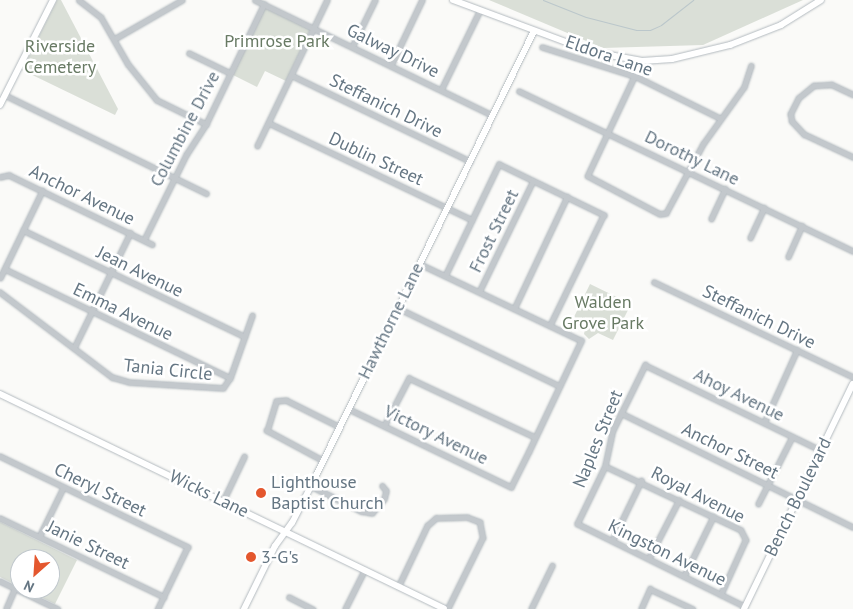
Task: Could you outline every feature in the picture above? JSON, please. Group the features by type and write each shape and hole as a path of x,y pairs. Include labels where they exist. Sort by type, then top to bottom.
{"street":[{"path":"0,105 54,0"},
{"path":"79,0 101,17 116,38 128,64 157,100 206,124"},
{"path":"116,38 182,0"},
{"name":"Galway Drive","path":"255,0 492,114"},
{"path":"258,146 327,0"},
{"path":"352,46 375,0"},
{"path":"391,65 422,0"},
{"path":"452,0 593,52 642,61 689,56 736,43 781,25 821,0"},
{"name":"Columbine Drive","path":"144,240 174,178 206,124 264,4"},
{"path":"441,90 480,10"},
{"name":"Hawthorne Lane","path":"244,609 275,546 286,532 312,486 534,31"},
{"name":"Eldora Lane","path":"542,47 637,77 720,118"},
{"path":"189,53 230,74"},
{"path":"642,61 637,77 609,133 590,179 660,214 666,213 687,170 720,118 744,88 751,66"},
{"name":"Steffanich Drive","path":"291,75 470,161"},
{"path":"853,95 832,85 814,86 794,106 792,120 804,134 853,157"},
{"name":"Dorothy Lane","path":"519,91 853,251"},
{"path":"5,95 206,193"},
{"name":"Dublin Street","path":"268,123 472,220"},
{"path":"445,276 499,164 604,215 550,326"},
{"name":"Anchor Avenue","path":"0,177 9,175 152,244"},
{"name":"Frost Street","path":"480,292 533,181"},
{"path":"711,219 725,189"},
{"path":"0,278 42,191"},
{"path":"514,309 567,197"},
{"path":"750,238 764,208"},
{"path":"788,257 802,226"},
{"name":"Jean Avenue","path":"23,230 245,337"},
{"path":"74,348 130,233"},
{"path":"384,426 409,378 535,437 581,341 419,264"},
{"name":"Emma Avenue","path":"4,269 230,378"},
{"name":"Steffanich Drive","path":"654,282 853,377"},
{"name":"Tania Circle","path":"0,292 112,377 129,382 218,390 223,388 230,378 252,316"},
{"path":"398,308 559,386"},
{"path":"764,423 797,350"},
{"name":"Ahoy Avenue","path":"645,365 820,450"},
{"name":"Naples Street","path":"577,524 605,466 612,432 645,365"},
{"name":"Bench Boulevard","path":"745,608 853,384"},
{"name":"Wicks Lane","path":"0,394 446,609"},
{"path":"323,461 270,433 267,427 276,401 281,398 340,427"},
{"name":"Victory Avenue","path":"349,410 511,487 535,437"},
{"name":"Anchor Street","path":"621,414 853,527"},
{"path":"758,504 792,436"},
{"name":"Cheryl Street","path":"0,456 188,548 164,598"},
{"path":"223,501 244,457"},
{"name":"Royal Avenue","path":"605,466 741,530 746,536 721,595"},
{"path":"612,541 640,481"},
{"path":"312,486 362,511 372,513 384,499 386,491 382,486"},
{"path":"39,537 63,488"},
{"path":"648,558 678,500"},
{"path":"398,587 427,526 436,518 467,517 480,522 483,538 446,609"},
{"path":"684,576 713,517"},
{"name":"Janie Street","path":"0,518 164,598"},
{"name":"Kingston Avenue","path":"577,524 745,608"},
{"path":"531,609 552,566"},
{"path":"346,609 364,570"},
{"path":"641,609 650,589 693,609"},
{"path":"289,597 313,609"},
{"path":"158,609 164,598"},
{"path":"38,599 58,609"}],"green space":[{"name":"Riverside Cemetery","path":"57,0 61,0 118,109 115,115 22,70"},
{"path":"489,0 803,0 703,45 603,48"},
{"name":"Primrose Park","path":"265,6 310,30 286,81 265,71 257,87 233,75"},
{"name":"Walden Grove Park","path":"590,284 631,304 613,340 598,333 589,339 584,334 586,324 574,317"},
{"path":"0,522 55,549 10,549 10,582 0,577"},
{"path":"60,552 77,560 60,594"},
{"path":"45,599 58,599 55,604"}],"waterway":[{"path":"543,0 586,17 636,30 650,30 661,25 693,0"}],"place":[{"name":"Lighthouse Baptist Church","path":"261,493"},
{"name":"3-G's","path":"251,557"}]}
